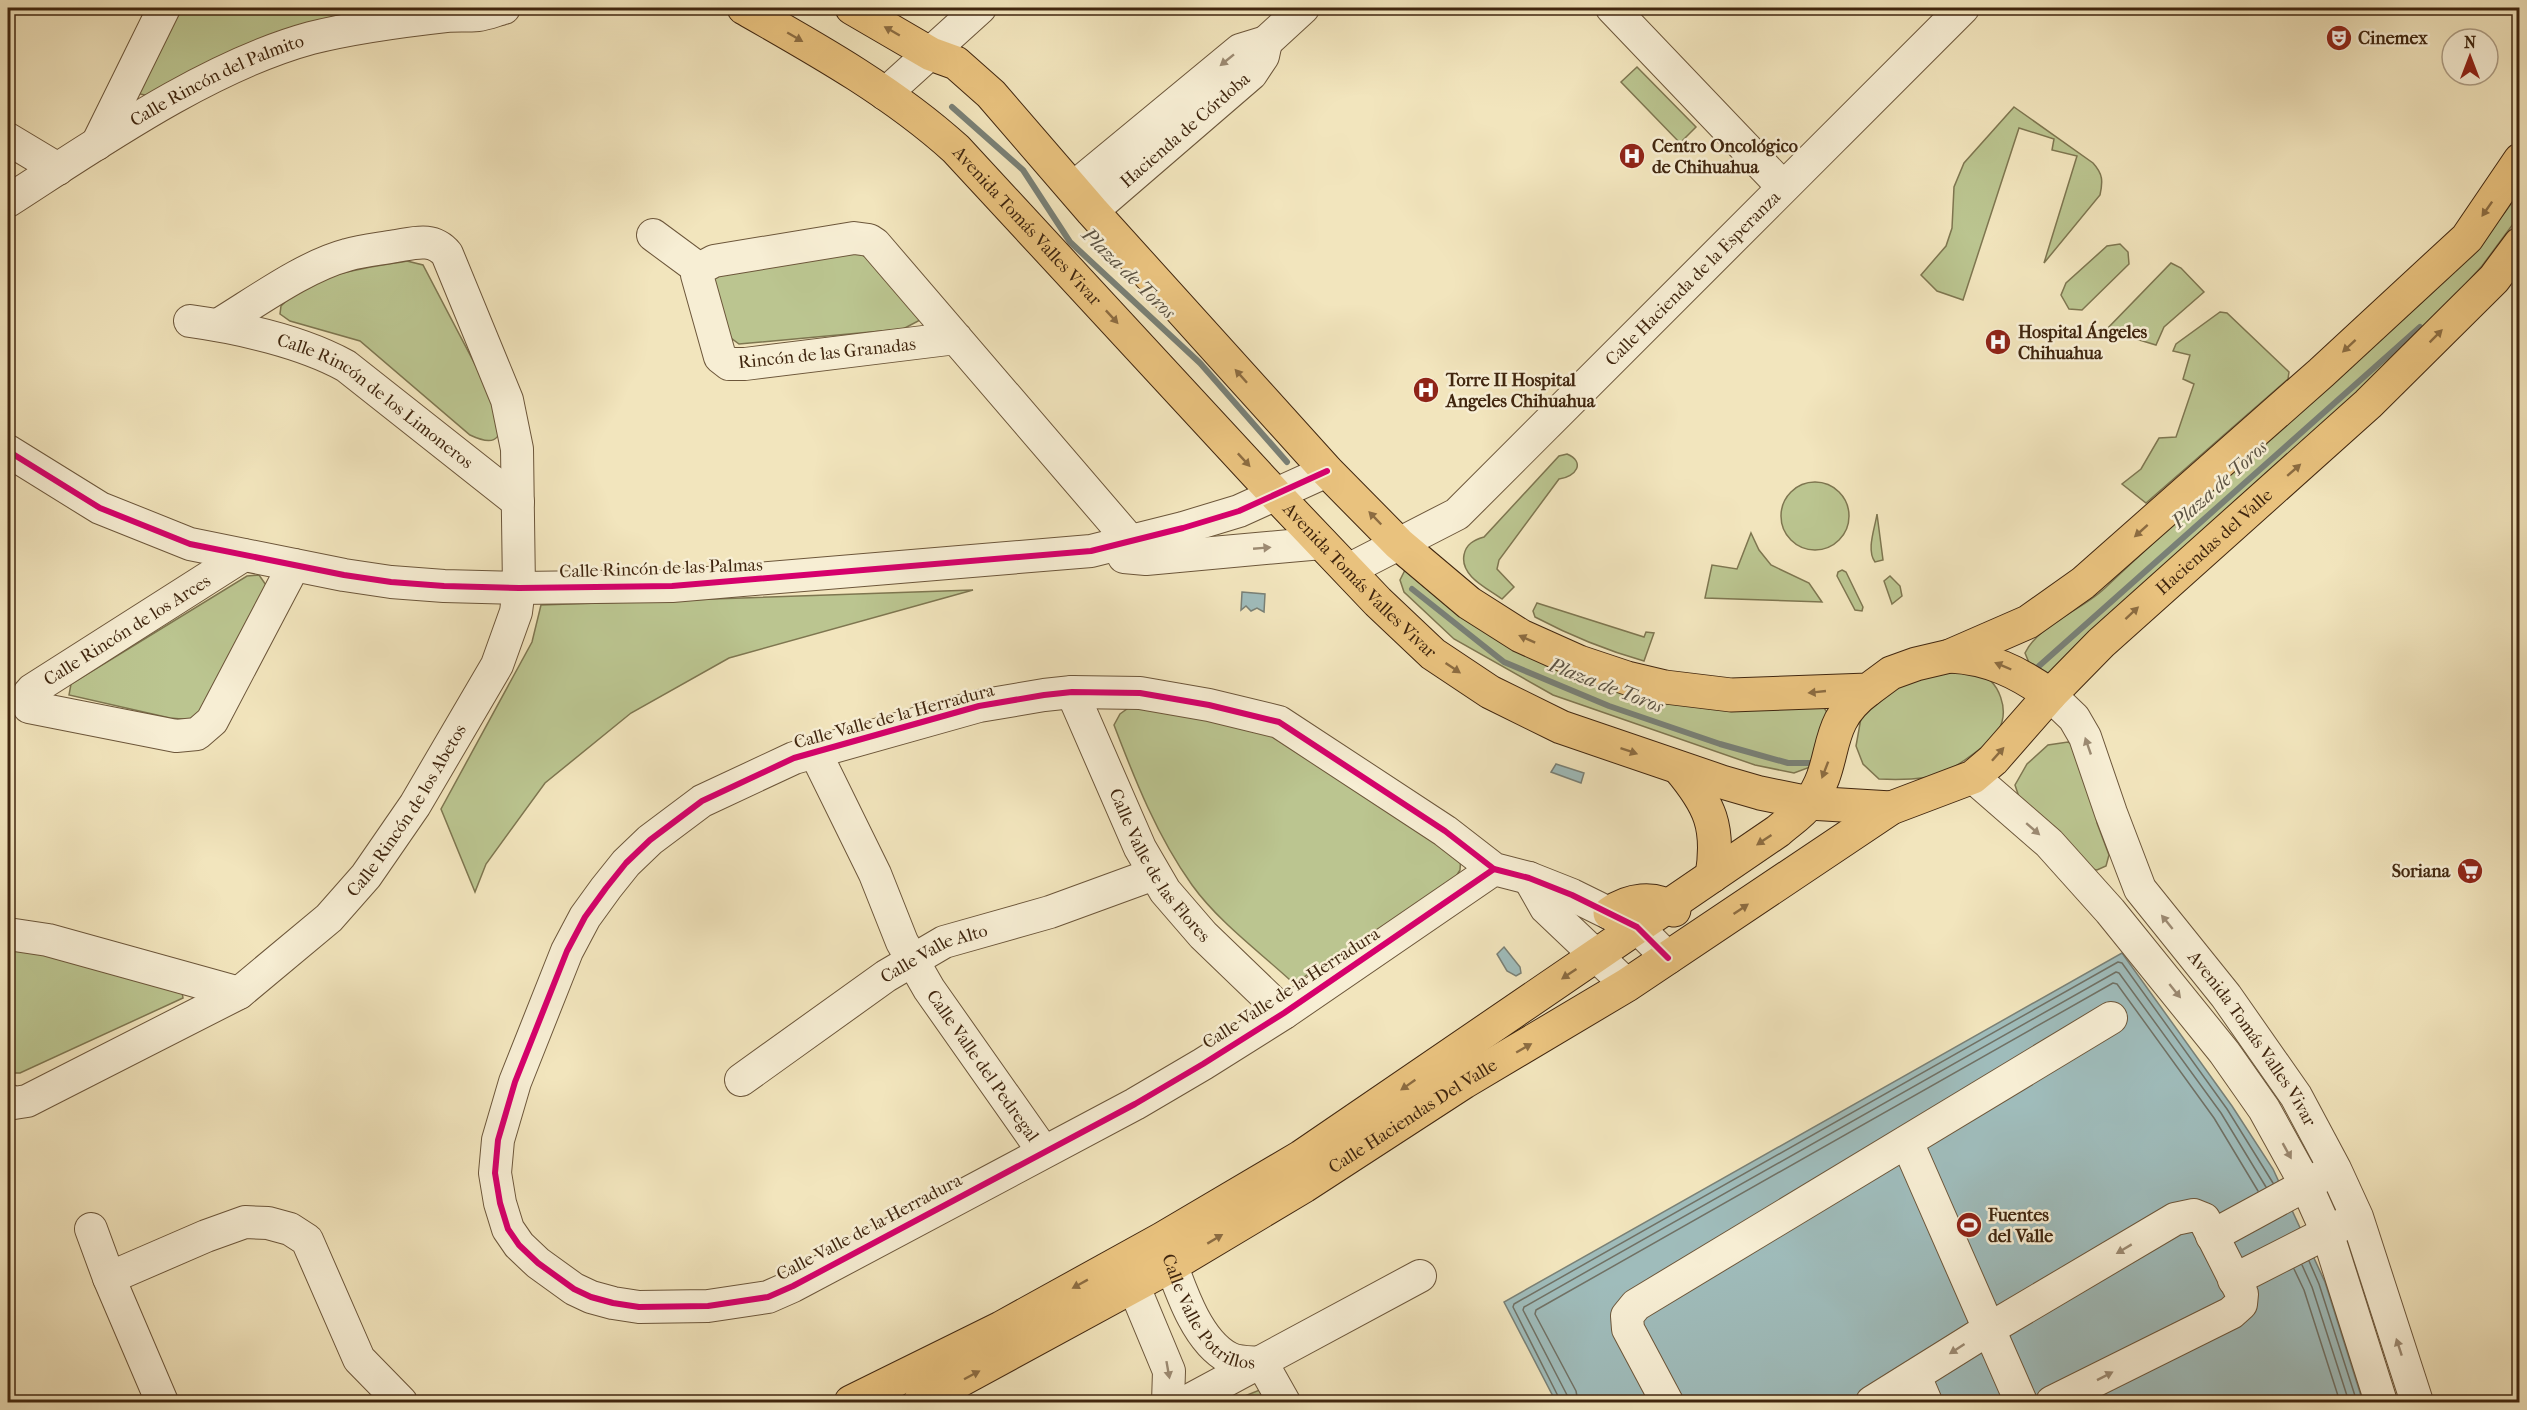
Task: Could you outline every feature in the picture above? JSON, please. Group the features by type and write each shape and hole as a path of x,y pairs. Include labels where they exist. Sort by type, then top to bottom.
{"main road":[{"name":"Avenida Tomás Valles Vivar","path":"744,8 885,94 934,129 972,164 1322,543 1378,602 1433,654 1490,692 1561,727 1679,768 1760,793 1809,803 1891,808"},
{"path":"852,8 932,54 956,63 991,94 1082,199 1327,471 1399,544 1469,603 1507,628 1580,662 1627,678 1665,687 1731,695 1868,690"},
{"path":"1809,803 1825,772 1833,734 1841,717 1852,702 1891,673 1950,656 2028,622 2083,583 2314,378 2467,238 2520,160"},
{"name":"Haciendas del Valle","path":"1891,808 1973,777 1993,760 2050,694 2100,643 2368,404 2494,279 2520,244"},
{"path":"1950,656 1972,657 1993,662 2014,671 2050,694"},
{"path":"1679,768 1697,789 1710,812 1716,853 1712,876"},
{"name":"Calle Haciendas Del Valle","path":"1167,1252 1310,1152 1623,920 1668,905 1778,831 1809,803"},
{"name":"Calle Haciendas Del Valle","path":"920,1402 1129,1273 1167,1252 1304,1186 1464,1082 1627,985 1891,808"},
{"path":"1668,905 1704,934"},
{"name":"Calle Haciendas Del Valle","path":"851,1402 1001,1328 1129,1273"}],"street":[{"path":"98,144 164,8"},
{"path":"885,94 932,54 980,8"},
{"name":"Hacienda de Córdoba","path":"1082,199 1251,74 1263,56 1266,42 1303,8"},
{"path":"1612,8 1783,187"},
{"name":"Calle Hacienda de la Esperanza","path":"1348,570 1457,514 1963,8"},
{"name":"Calle Rincón del Palmito","path":"8,201 98,144 208,80 279,49 311,38 350,30 471,11"},
{"path":"8,140 58,169"},
{"path":"653,235 699,269 714,261 862,238 875,244 1138,550 1226,551 1322,543"},
{"name":"Calle Rincón de los Limoneros","path":"518,502 346,366 300,348 204,323 346,255 418,242 435,243 447,254 507,400 517,450 518,502 519,588"},
{"name":"Rincón de las Granadas","path":"699,269 698,281 720,357 729,364 745,364 956,338"},
{"name":"Calle Rincón de las Palmas","path":"8,453 100,508 190,544 391,582 519,588 672,586 1091,551 1118,557 1138,550"},
{"path":"1138,550 1277,495 1327,471"},
{"path":"1220,517 1226,551"},
{"name":"Calle Rincón de los Arces","path":"244,555 32,690 26,701 29,707 176,736 197,734 212,721 294,565"},
{"name":"Calle Rincón de los Abetos","path":"8,1100 14,1103 27,1101 239,993 329,918 366,876 416,805 497,665 516,612 519,588"},
{"name":"Calle Valle de la Herradura","path":"1494,870 1284,1013 1135,1104 793,1286 768,1297 743,1302 685,1306 639,1307 613,1303 574,1289 538,1263 519,1245 508,1229 500,1203 495,1173 498,1140 519,1071 567,951 585,917 626,863 651,840 702,801 746,779 794,758 979,706 1072,692 1140,693 1174,698 1279,722 1445,831 1494,870 1529,878 1623,920 1668,958"},
{"name":"Calle Valle de las Flores","path":"1072,692 1140,848 1154,874 1180,910 1284,1013"},
{"name":"Avenida Tomás Valles Vivar","path":"2050,694 2074,717 2085,737 2140,889 2226,996 2290,1086 2335,1169 2357,1217 2417,1402"},
{"name":"Calle Valle del Pedregal","path":"815,752 875,874 902,942 929,989 1043,1151"},
{"name":"Avenida Tomás Valles Vivar","path":"1973,777 2049,843 2110,911 2224,1052 2264,1109 2306,1185 2327,1232 2381,1402"},
{"name":"Calle Valle Alto","path":"741,1080 912,959 944,942 1050,912 1154,874"},
{"path":"1529,878 1546,908 1627,985"},
{"path":"2110,911 2140,889"},
{"path":"8,934 48,940 239,993"},
{"path":"1667,1402 1628,1329 1627,1316 1631,1308 2111,1018"},
{"path":"1907,1142 2021,1402"},
{"path":"2212,1236 2335,1169"},
{"path":"1872,1402 1921,1389 1989,1329 2175,1219 2194,1215 2204,1219 2242,1294 2241,1304 2231,1313 2052,1402"},
{"path":"2234,1280 2357,1217"},
{"path":"109,1278 206,1236 245,1222 268,1223 290,1229 307,1240 359,1359 401,1402"},
{"path":"91,1229 109,1278 162,1402"},
{"name":"Calle Valle Potrillos","path":"1167,1252 1197,1325 1216,1349 1231,1360 1262,1363 1284,1402"},
{"path":"1129,1273 1169,1371 1168,1402"},
{"path":"1185,1402 1262,1363 1420,1276"}],"green space":[{"path":"175,8 398,8 153,97 136,93"},
{"path":"1637,67 1696,127 1680,143 1621,82"},
{"path":"2014,107 2093,163 2101,178 2100,195 2044,263 2077,156 2052,150 2054,139 2019,128 1963,300 1937,291 1921,275 1946,246 1952,228 1954,187 1964,163"},
{"path":"2515,198 2519,198 2519,216 2482,266 2417,338 2053,677 2032,670 2025,653 2041,633 2105,588 2438,287 2479,245"},
{"path":"2120,244 2128,252 2129,264 2082,310 2069,309 2061,295 2066,283 2107,246"},
{"path":"866,251 922,319 903,329 739,344 731,338 709,281 719,275"},
{"path":"407,261 423,265 503,418 500,433 494,440 484,440 470,435 360,341 290,321 280,314 281,306 294,295 324,279 356,270"},
{"path":"2171,263 2181,268 2204,292 2164,327 2156,345 2106,330"},
{"path":"2220,312 2227,313 2289,372 2288,379 2146,503 2122,484 2141,469 2159,438 2176,437 2194,384 2183,379 2190,355 2173,351 2176,344"},
{"path":"1567,454 1576,461 1576,469 1565,478 1559,479 1499,560 1497,569 1514,587 1502,599 1470,575 1464,562 1465,551 1471,543 1484,537 1559,456"},
{"path":"1815,482 1828,484 1839,492 1847,503 1849,516 1847,529 1839,540 1828,548 1815,550 1802,548 1791,540 1783,529 1781,516 1783,503 1791,492 1802,484"},
{"path":"1877,514 1883,560 1875,562 1871,545"},
{"path":"1751,533 1759,550 1771,565 1809,583 1822,602 1705,598 1712,565 1737,569"},
{"path":"1405,570 1515,639 1822,705 1831,718 1813,766 1794,773 1755,765 1553,695 1454,639 1404,592 1400,580"},
{"path":"1842,570 1846,572 1863,607 1862,611 1855,610 1837,576"},
{"path":"259,575 266,585 212,707 193,720 170,718 69,695 71,684 247,576"},
{"path":"1890,576 1900,586 1902,596 1892,604 1884,581"},
{"path":"973,590 729,658 631,713 545,783 486,864 475,892 441,809 532,642 541,605"},
{"path":"1537,603 1644,637 1646,632 1654,633 1644,661 1588,642 1535,617 1533,611"},
{"path":"1949,671 1977,673 1992,682 2001,697 2003,706 1998,731 1989,742 1943,773 1920,778 1879,779 1863,764 1856,746 1861,718 1884,693 1920,676"},
{"path":"1138,701 1271,732 1461,855 1460,870 1452,883 1301,979 1290,980 1238,935 1202,898 1179,866 1157,827 1114,725 1120,714"},
{"path":"2068,742 2084,753 2097,823 2109,855 2106,866 2097,870 2086,868 2020,800 2015,785 2027,764 2048,745"},
{"path":"8,947 32,949 182,992 183,998 20,1073 14,1073 8,1065"},
{"path":"1272,1385 1281,1402 1230,1402"}],"water":[{"path":"1242,592 1265,594 1264,612 1257,608 1251,611 1246,606 1241,610"},
{"path":"1556,764 1584,773 1581,783 1551,772"},
{"path":"1504,947 1520,967 1521,973 1516,976 1507,971 1497,954"},
{"name":"Fuentes del Valle","path":"2122,953 2232,1106 2273,1169 2325,1282 2363,1402 1556,1402 1504,1302"}],"waterway":[{"name":"Plaza de Toros","path":"952,107 1023,170 1070,242 1200,363 1287,462"},
{"name":"Plaza de Toros","path":"2039,666 2420,327"},
{"name":"Plaza de Toros","path":"1412,589 1504,662 1609,706 1720,744 1788,763 1811,763"}],"cycle path":[{"path":"8,451 100,508 190,544 344,575 391,582 519,588 672,586 1091,551 1183,528 1239,511 1327,471"},
{"path":"1494,869 1284,1013 1203,1064 1135,1104 793,1286 768,1297 708,1306 639,1307 613,1303 574,1289 538,1263 519,1245 508,1229 500,1203 495,1173 498,1140 515,1082 567,951 585,917 626,863 650,840 702,801 794,758 979,706 1072,692 1140,693 1209,705 1279,722 1445,831 1494,869 1529,878 1572,895 1637,927 1668,958"}],"place":[{"name":"Cinemex","path":"2339,38"},
{"name":"Centro Oncológico de Chihuahua","path":"1632,156"},
{"name":"Hospital Ángeles Chihuahua","path":"1998,342"},
{"name":"Torre II Hospital Angeles Chihuahua","path":"1426,390"},
{"name":"Soriana","path":"2470,871"},
{"name":"Fuentes del Valle","path":"1969,1225"}]}
